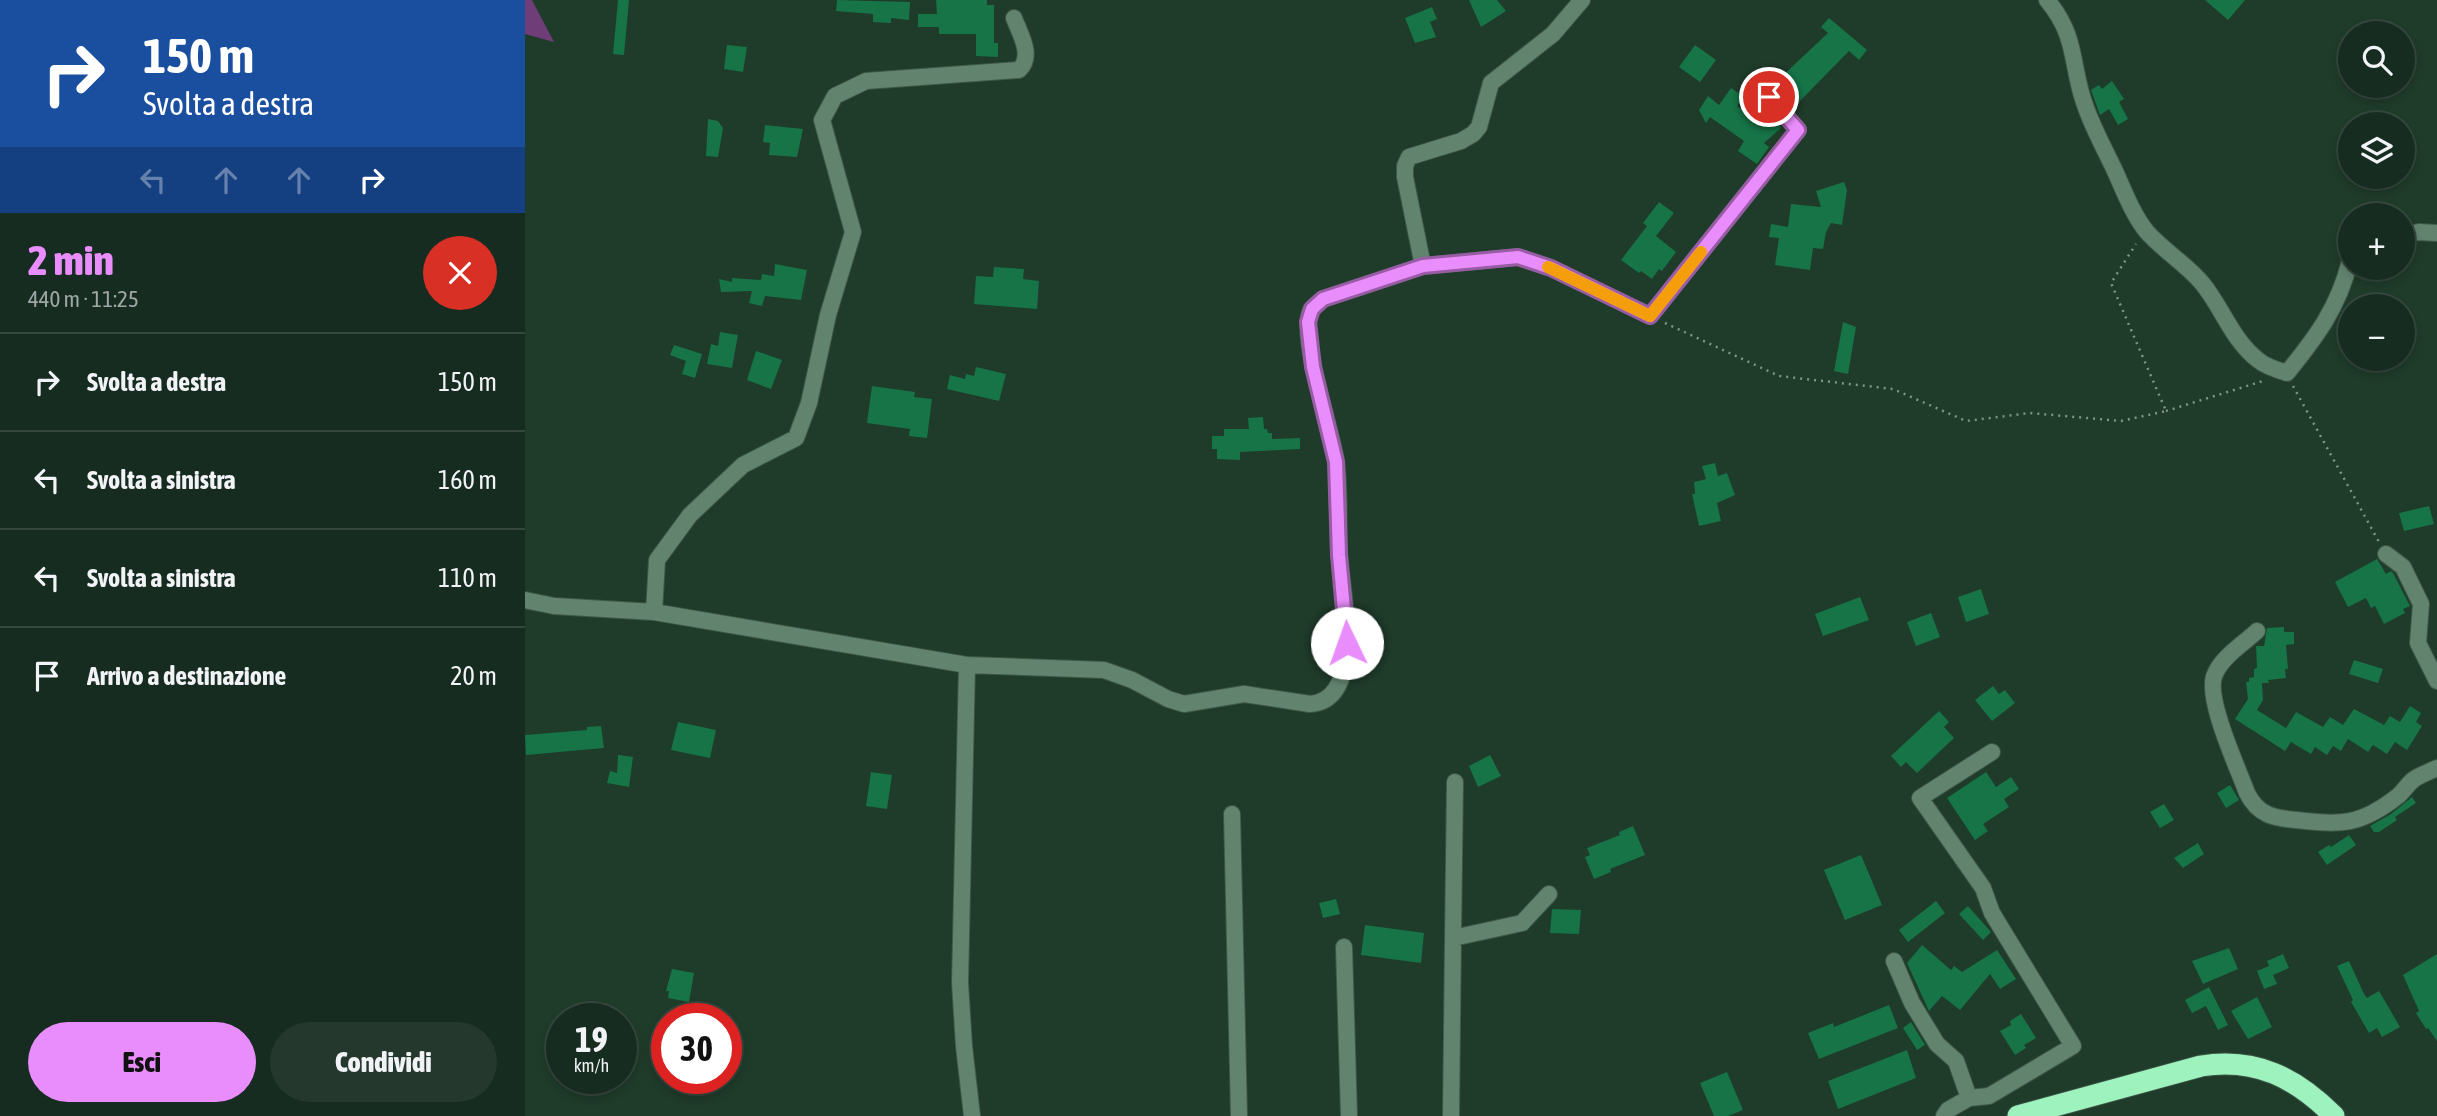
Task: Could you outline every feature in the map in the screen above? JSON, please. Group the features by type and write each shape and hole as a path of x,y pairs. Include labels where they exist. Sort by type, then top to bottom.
{"highway":[{"path":"2018,1116 2215,1063 2254,1065 2273,1072 2318,1100 2334,1116"},
{"path":"2301,1090 2320,1116"}],"street":[{"path":"1423,266 1405,177 1405,166 1409,157 1461,141 1473,134 1479,127 1491,83 1553,34 1582,0"},
{"path":"2047,0 2057,13 2071,44 2086,111 2133,211 2145,229 2200,280 2240,342 2259,361 2287,373 2337,303 2344,280"},
{"path":"654,612 657,560 690,515 743,465 796,438 809,403 828,315 853,232 822,120 835,96 866,81 1019,70 1026,62 1027,53 1014,18"},
{"path":"525,600 554,606 654,612 967,665 1104,670 1184,704 1244,694 1320,704 1329,698 1342,678 1347,629 1339,555 1336,462 1313,367 1308,322 1312,309 1323,299 1423,266 1518,257 1551,268 1650,316 1798,130 1755,82"},
{"path":"2415,233 2437,233"},
{"path":"2386,554 2403,568 2421,604 2418,643 2437,681"},
{"path":"2257,631 2215,672 2212,695 2247,793 2260,811 2270,817 2327,823 2358,821 2399,795 2414,779 2437,768"},
{"path":"967,665 960,983 972,1116"},
{"path":"1944,1116 1948,1110 1969,1098 1989,1096 2073,1046 1992,913 1983,888 1920,798 1992,752"},
{"path":"1451,1116 1455,782"},
{"path":"1232,814 1239,1116"},
{"path":"1454,938 1522,923 1549,894"},
{"path":"1344,947 1349,1116"},
{"path":"1894,961 1912,1003 1937,1044 1956,1061 1969,1098"}],"path":[{"path":"2145,229 2111,283 2166,411"},
{"path":"1650,316 1779,376 1893,389 1966,421 2030,413 2121,421 2166,411 2287,373 2386,554"}],"shaded area":[{"path":"525,0 532,0 554,42 525,34"}],"building":[{"path":"618,0 629,0 624,55 613,54"},
{"path":"837,0 910,2 909,20 891,18 891,23 873,22 873,14 836,11"},
{"path":"936,0 987,0 987,5 994,5 994,43 998,43 998,57 976,56 976,34 939,34 939,27 918,27 918,14 937,14"},
{"path":"1469,0 1497,0 1506,11 1481,27"},
{"path":"2205,0 2245,0 2228,20"},
{"path":"1432,7 1437,19 1430,22 1436,37 1415,43 1405,18"},
{"path":"1829,18 1867,50 1859,60 1849,51 1799,102 1778,80 1828,33 1821,27"},
{"path":"727,45 747,47 743,72 724,69"},
{"path":"1695,45 1716,60 1700,82 1679,67"},
{"path":"2112,81 2124,99 2119,102 2128,119 2118,125 2109,109 2100,115 2091,90 2099,85 2102,89"},
{"path":"1731,88 1744,97 1737,106 1762,124 1771,116 1781,128 1764,143 1769,147 1757,164 1738,151 1744,141 1710,117 1706,123 1699,110 1708,96 1719,105"},
{"path":"708,119 718,121 723,128 718,157 706,156"},
{"path":"765,125 803,129 797,157 769,155 770,143 763,142"},
{"path":"1844,182 1847,190 1842,225 1831,223 1826,232 1823,249 1813,248 1810,270 1775,265 1779,238 1769,237 1771,224 1788,227 1791,204 1821,207 1816,191"},
{"path":"1659,202 1674,213 1656,236 1676,252 1662,271 1659,269 1652,279 1621,260 1647,226 1643,223"},
{"path":"775,264 807,270 801,300 765,296 762,306 749,303 752,291 721,292 719,279 732,282 732,278 761,280 762,274 774,276"},
{"path":"994,267 1024,269 1023,279 1039,281 1037,309 974,304 976,276 993,277"},
{"path":"1843,322 1856,327 1848,374 1834,371"},
{"path":"720,332 738,335 732,368 707,364 711,344 718,346"},
{"path":"674,345 702,354 695,378 682,374 686,361 670,355"},
{"path":"756,351 782,360 771,389 747,380"},
{"path":"976,367 1006,374 999,401 947,389 950,375 965,379 966,374 974,376"},
{"path":"872,386 915,392 914,397 932,399 927,438 909,436 910,429 867,423"},
{"path":"1263,417 1264,429 1272,433 1272,439 1300,438 1300,449 1240,452 1240,460 1217,459 1217,449 1212,449 1212,436 1224,436 1224,429 1249,429 1248,418"},
{"path":"1715,463 1718,476 1727,473 1735,495 1717,503 1721,521 1699,526 1692,494 1695,494 1694,482 1706,479 1702,466"},
{"path":"2429,506 2434,524 2404,531 2399,513"},
{"path":"2377,559 2386,574 2391,571 2393,573 2410,606 2403,609 2405,613 2384,624 2375,606 2371,608 2366,598 2348,607 2335,582"},
{"path":"1981,589 1989,614 1966,622 1958,597"},
{"path":"1860,597 1869,620 1823,636 1815,614"},
{"path":"1931,613 1940,637 1916,646 1907,622"},
{"path":"2284,627 2284,632 2294,632 2294,644 2286,645 2286,678 2262,683 2263,700 2257,710 2286,728 2296,712 2323,727 2330,717 2343,725 2354,709 2384,725 2390,716 2400,722 2410,706 2421,713 2416,722 2422,726 2407,750 2395,742 2387,754 2373,745 2368,752 2348,739 2341,751 2333,746 2327,755 2315,747 2311,754 2291,742 2285,751 2235,719 2248,699 2246,682 2254,677 2254,669 2257,668 2256,646 2264,646 2267,628"},
{"path":"2354,660 2383,669 2378,683 2349,674"},
{"path":"1993,686 1999,694 2005,690 2015,703 1992,721 1975,700"},
{"path":"1939,711 1949,722 1944,727 1954,738 1917,773 1906,762 1901,767 1891,756"},
{"path":"678,722 716,730 710,758 671,750"},
{"path":"601,726 604,748 526,755 525,735 587,730 587,727"},
{"path":"618,755 633,757 629,787 607,783 610,771 617,773"},
{"path":"1490,755 1501,776 1478,787 1469,766"},
{"path":"871,772 892,775 887,809 866,806"},
{"path":"1986,772 1996,787 2011,777 2019,789 2004,799 2009,807 1983,824 1988,831 1975,840 1947,798"},
{"path":"2230,785 2239,800 2226,808 2217,793"},
{"path":"2412,797 2416,803 2395,817 2397,820 2379,832 2374,832 2370,826"},
{"path":"2164,804 2174,820 2160,828 2150,812"},
{"path":"1633,826 1645,855 1610,869 1611,872 1594,879 1585,857 1590,855 1587,848 1620,835 1619,832"},
{"path":"2349,835 2356,845 2327,865 2318,852"},
{"path":"2198,843 2204,854 2183,868 2174,858"},
{"path":"1861,855 1882,905 1845,920 1824,870"},
{"path":"1336,899 1340,914 1323,918 1319,903"},
{"path":"1936,901 1945,913 1908,942 1899,930"},
{"path":"1968,906 1991,932 1983,940 1959,914"},
{"path":"1552,909 1581,910 1579,934 1550,933"},
{"path":"1365,925 1424,933 1421,963 1361,955"},
{"path":"1922,945 1951,970 1954,966 1962,972 1997,950 2016,979 2000,989 1990,974 1960,1010 1942,996 1929,1011 1907,963"},
{"path":"2229,948 2238,969 2203,984 2192,961"},
{"path":"2283,954 2289,968 2273,975 2277,984 2264,989 2257,971 2269,966 2267,961"},
{"path":"2437,954 2437,1041 2416,1013 2419,1011 2403,975"},
{"path":"2349,961 2367,998 2379,991 2400,1027 2382,1037 2377,1028 2369,1033 2351,1002 2353,1000 2337,966"},
{"path":"672,969 694,973 689,1002 668,998 669,991 666,991"},
{"path":"2209,987 2228,1025 2218,1030 2206,1006 2192,1013 2185,1000"},
{"path":"2257,997 2272,1027 2248,1039 2231,1011"},
{"path":"1889,1005 1898,1028 1819,1059 1808,1033 1833,1023 1834,1027"},
{"path":"2021,1014 2036,1038 2024,1045 2026,1048 2015,1055 2000,1031 2011,1025 2010,1021"},
{"path":"1911,1022 1925,1045 1917,1050 1903,1028"},
{"path":"1907,1050 1916,1078 1838,1109 1828,1081"},
{"path":"1727,1072 1743,1110 1728,1116 1714,1116 1700,1083"}],"slow traffic":[{"path":"1548,267 1650,316 1701,252"}],"route":[{"path":"1347,643 1339,555 1336,462 1313,367 1308,322 1312,309 1323,299 1423,266 1518,257 1551,268 1650,316 1798,130 1769,97"}]}
